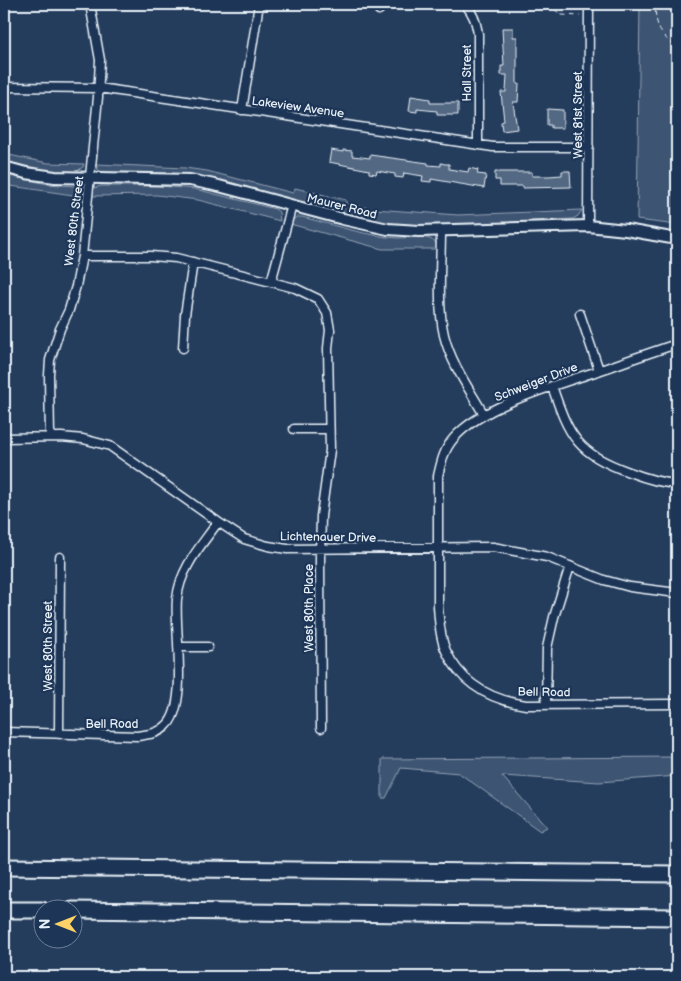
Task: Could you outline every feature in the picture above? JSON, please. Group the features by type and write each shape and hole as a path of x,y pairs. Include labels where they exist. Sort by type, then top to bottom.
{"highway":[{"path":"4,867 677,874"},
{"path":"4,910 32,910"},
{"path":"82,910 677,917"}],"street":[{"name":"West 80th Street","path":"50,437 50,360 60,329 70,310 76,286 82,256 90,178 100,60 90,4"},
{"path":"242,110 258,4"},
{"name":"Hall Street","path":"465,4 476,22 478,34 478,145"},
{"name":"West 81st Street","path":"588,226 589,4"},
{"name":"Lakeview Avenue","path":"4,87 98,88 493,147 589,147"},
{"name":"Maurer Road","path":"4,167 26,173 55,177 190,180 375,227 406,231 588,226 626,230 677,239"},
{"path":"271,282 292,206"},
{"path":"442,231 441,309 444,336 456,366 484,415"},
{"name":"West 80th Place","path":"82,256 176,258 295,288 318,299 326,313 330,330 328,348 330,450 321,516 321,728"},
{"path":"183,348 185,315 193,262"},
{"path":"580,314 599,370"},
{"name":"Schweiger Drive","path":"438,548 438,476 443,457 452,439 459,432 484,415 519,398 677,344"},
{"path":"552,386 563,417 573,436 591,455 607,464 651,480 677,484"},
{"path":"294,430 329,429"},
{"name":"Lichtenauer Drive","path":"4,438 50,437 83,439 110,446 218,522 244,538 268,546 287,549 503,549 546,557 604,580 677,593"},
{"path":"208,647 178,647 177,599 186,566 218,522"},
{"name":"Bell Road","path":"438,548 439,624 446,651 459,671 470,683 490,697 513,703 546,705 677,704"},
{"name":"West 80th Street","path":"59,734 60,557"},
{"path":"546,705 547,648 554,617 570,566"},
{"name":"Bell Road","path":"4,732 138,736 156,733 168,725 175,712 179,694 178,647"}],"path":[{"path":"547,4 562,15 581,16 581,10"},
{"path":"615,4 655,6 660,33 677,47"}],"shaded area":[{"path":"642,4 677,4 677,225 637,220 640,6"},
{"path":"4,154 48,163 84,164 76,172 47,171 4,161"},
{"path":"96,164 185,168 207,171 293,193 295,188 346,200 346,204 374,209 458,215 582,210 573,219 433,226 387,223 343,215 236,184 200,176 146,172 105,173 98,170"},
{"path":"4,175 48,184 74,186 79,191 80,196 4,185"},
{"path":"101,186 159,186 195,189 275,209 279,212 280,221 198,200 157,195 91,196 94,188"},
{"path":"297,217 374,235 398,238 428,238 436,243 437,249 382,249 290,224"},
{"path":"677,757 677,776 599,782 502,776 547,827 540,831 459,773 401,768 386,798 382,798 382,759"}],"building":[{"path":"502,28 513,28 513,37 517,37 517,84 519,84 518,102 513,102 517,129 502,131 501,122 504,121 501,92 506,92 507,75 501,75 501,66 504,66"},
{"path":"411,96 430,99 430,103 458,103 458,115 437,115 437,111 417,109 417,112 409,111"},
{"path":"547,109 563,110 563,128 551,128 551,125 547,125"},
{"path":"331,150 352,151 352,156 370,158 370,155 428,163 428,165 441,166 441,163 449,164 449,169 468,172 469,168 478,170 477,174 486,175 484,188 431,179 431,182 422,181 423,176 404,173 403,178 395,177 395,174 377,171 376,174 369,173 369,170 329,162"},
{"path":"562,171 570,171 571,187 523,188 523,186 500,186 500,180 495,180 495,172 532,172 532,176 549,176 562,175"}]}
